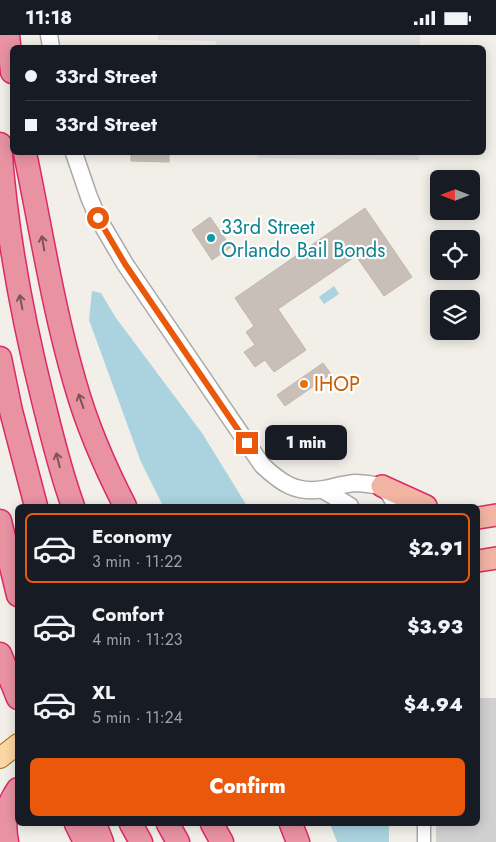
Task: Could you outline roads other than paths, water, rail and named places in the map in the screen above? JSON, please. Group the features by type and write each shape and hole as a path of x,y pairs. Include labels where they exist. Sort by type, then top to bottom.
{"highway":[{"path":"8,35 10,53"},
{"path":"0,144 14,261 30,348 62,477 72,504"},
{"path":"25,155 59,323 75,384 91,432 124,504"},
{"path":"0,358 11,411 35,504"},
{"path":"382,486 422,504"},
{"path":"480,517 496,515"},
{"path":"0,517 15,557"},
{"path":"0,521 15,583"},
{"path":"480,561 496,558"},
{"path":"0,654 15,691"},
{"path":"7,832 5,817 10,800 15,793"},
{"path":"77,826 86,842"},
{"path":"95,826 102,842"},
{"path":"132,826 141,842"},
{"path":"169,826 178,842"},
{"path":"213,826 222,842"},
{"path":"292,826 298,842"}],"main road":[{"path":"0,758 15,746"}],"street":[{"path":"75,155 98,218 125,264 262,465 278,480 289,487 304,491 323,490 356,483 382,486 395,504"},
{"path":"323,490 347,504"},
{"path":"424,826 424,842"}],"water":[{"path":"334,286 339,294 324,304 319,297"},
{"path":"92,291 101,293 116,318 202,433 246,504 162,504 141,462 89,320"},
{"path":"331,826 389,826 389,842 337,842"}],"place":[{"name":"33rd Street Orlando Bail Bonds","path":"211,238"},
{"name":"IHOP","path":"304,384"}]}
